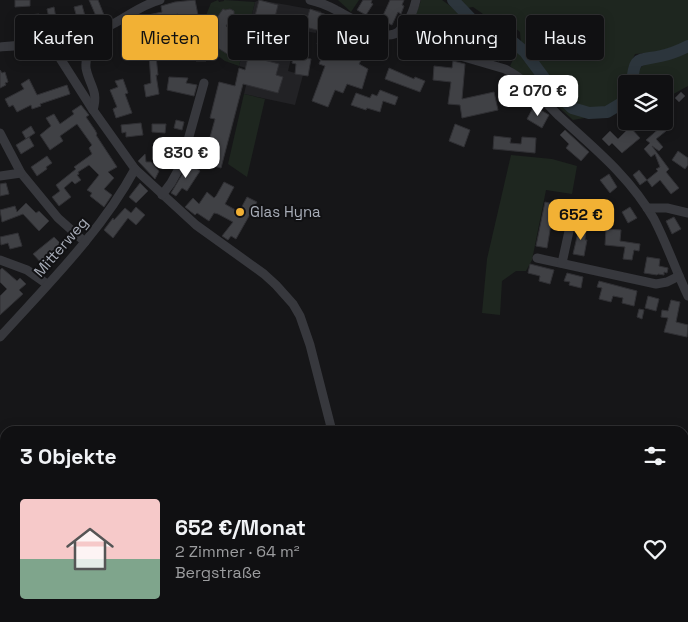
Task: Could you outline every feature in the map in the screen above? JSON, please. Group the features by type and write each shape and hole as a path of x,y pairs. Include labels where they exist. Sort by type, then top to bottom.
{"street":[{"path":"112,24 137,9 160,0"},
{"path":"310,0 335,9 382,34 389,36 398,31"},
{"path":"411,15 416,0"},
{"path":"0,47 15,45"},
{"path":"61,60 93,110 135,169 196,225 242,257 276,285 293,304 300,316 316,364 331,426"},
{"path":"86,60 86,69 95,92 96,102 93,110"},
{"path":"475,60 513,73 525,81 615,166 647,208 688,296"},
{"path":"162,195 181,164 204,83"},
{"path":"0,133 21,173 58,218 85,242"},
{"name":"Mitterweg","path":"0,337 85,242 118,199 135,169"},
{"path":"0,176 21,173"},
{"path":"647,208 667,208 688,213"},
{"path":"562,263 570,222"},
{"path":"537,258 656,284 667,282 679,276"},
{"path":"0,260 27,270 47,284"}],"shaded area":[{"path":"218,0 219,2 224,0 255,2 252,15 228,15 228,60 240,60 239,66 225,61 218,56 218,15 206,15 211,3"},
{"path":"259,0 321,11 320,15 318,15 316,33 308,32 308,15 252,15 255,2"},
{"path":"338,0 359,0 351,12"},
{"path":"421,0 442,0 459,15 415,15"},
{"path":"458,0 688,0 688,42 657,52 635,54 628,69 628,75 618,75 618,112 573,120 510,66 513,60 516,60 516,53 521,43 520,32 516,29 516,15 483,15 473,7 467,8 467,10"},
{"path":"688,51 688,86 673,94 673,75 637,75 644,65"},
{"path":"240,60 291,60 288,71 303,75 295,105 244,94 250,69 239,66"},
{"path":"244,94 265,99 247,177 228,164"},
{"path":"511,155 552,159 577,166 572,194 546,190 532,260 526,271 516,271 502,281 500,315 482,313 487,259"}],"building":[{"path":"15,0 30,0 30,6 15,7"},
{"path":"89,0 98,0 104,15 96,15"},
{"path":"195,0 198,15 148,15 162,12 161,6 175,2"},
{"path":"259,0 278,5 276,15 255,15"},
{"path":"363,0 372,0 371,3 373,4 366,15 357,10"},
{"path":"390,0 404,0 401,14 398,12 392,25 388,23 388,15 383,15"},
{"path":"82,5 85,15 76,15 74,7"},
{"path":"54,7 55,15 48,15 47,9"},
{"path":"223,9 234,11 234,15 228,15 226,26 228,27 228,54 218,48 218,16"},
{"path":"310,9 327,15 318,15 318,30 309,28 308,32"},
{"path":"311,59 308,76 295,74 296,64 292,63 293,60"},
{"path":"149,60 156,60 158,75 156,75 159,94 146,97 144,85 151,83"},
{"path":"247,60 264,60 279,64 276,75 283,77 278,93 243,84 221,168 203,163 215,119 210,118 219,82 235,86 239,68 245,70"},
{"path":"321,60 361,60 359,64 368,69 362,89 347,84 343,93 335,90 328,107 312,101 325,66 319,64"},
{"path":"453,61 465,64 462,99 494,92 498,110 462,118 460,105 448,104 451,82 433,80 434,66 452,68"},
{"path":"389,68 414,79 415,77 425,81 420,92 385,79"},
{"path":"0,70 2,73 5,72 8,82 0,88"},
{"path":"169,77 188,78 186,83 197,85 194,96 167,90"},
{"path":"506,77 514,82 511,93 503,91"},
{"path":"29,79 37,95 67,85 70,94 40,104 41,106 32,109 31,105 17,112 13,105 9,107 5,99 24,89 21,84"},
{"path":"123,79 128,93 125,94 132,113 116,118 113,109 117,107 110,90 118,87 115,81"},
{"path":"380,90 398,97 395,105 383,101 380,112 351,105 356,93 370,98 372,94 377,96"},
{"path":"681,92 685,96 679,102 675,98"},
{"path":"81,105 89,115 86,117 95,130 96,135 117,167 108,172 114,178 104,189 112,195 104,207 90,196 92,193 87,190 99,175 89,165 78,172 79,174 77,175 81,180 75,184 72,181 64,188 71,197 59,206 52,197 60,191 56,185 76,169 74,167 92,154 89,148 92,145 77,124 60,136 63,141 50,150 40,135 51,126 46,118 54,114 60,124 74,114 72,111"},
{"path":"534,106 549,115 542,128 527,119"},
{"path":"176,120 184,122 182,130 174,128"},
{"path":"141,123 143,135 126,137 126,132 122,133 121,125"},
{"path":"152,124 166,124 165,133 152,132"},
{"path":"455,124 470,130 464,147 449,141"},
{"path":"31,126 35,133 26,139 22,132"},
{"path":"565,130 589,152 581,161 566,148 569,144 560,135"},
{"path":"627,130 633,130 640,138 622,153 612,143 609,146 602,139 610,131 618,139"},
{"path":"657,130 666,131 656,139 663,147 659,151 652,146 669,169 666,172 679,188 671,194 660,180 652,187 647,180 660,167 655,154 651,157 644,149 650,143 646,140"},
{"path":"494,136 511,138 510,143 521,144 522,137 536,138 535,153 493,149"},
{"path":"29,137 34,146 21,154 16,145"},
{"path":"172,144 180,147 177,156 169,153"},
{"path":"678,151 688,158 688,165 685,169 672,160"},
{"path":"145,154 146,162 151,162 159,171 155,179 138,161"},
{"path":"47,156 52,163 37,176 31,167"},
{"path":"189,163 200,171 187,191 182,188 176,196 171,193"},
{"path":"639,170 647,180 640,185 633,175"},
{"path":"609,174 617,187 610,193 600,180"},
{"path":"224,182 234,187 225,204 239,212 247,197 257,202 236,239 231,236 228,240 222,236 233,222 214,213 209,221 197,213 195,215 185,207 193,198 199,204 207,192 214,198"},
{"path":"6,183 9,194 0,196 0,184"},
{"path":"140,183 148,191 136,203 129,197"},
{"path":"545,202 558,205 556,213 553,212 547,248 536,246"},
{"path":"577,202 592,205 591,213 586,212 584,219 574,217"},
{"path":"26,203 36,213 39,211 49,221 39,231 23,214 2,222 0,210 15,206 17,212"},
{"path":"136,207 145,215 136,225 128,218 113,238 104,230 113,218 114,220 125,208 131,213"},
{"path":"630,207 637,218 628,223 622,212"},
{"path":"674,217 681,229 672,234 666,221"},
{"path":"580,224 586,225 585,240 587,240 584,256 573,254"},
{"path":"606,229 621,230 620,241 640,244 639,251 634,250 632,260 623,259 625,247 605,245"},
{"path":"18,233 22,246 10,249 8,243 1,245 0,237"},
{"path":"54,237 64,247 44,266 33,254"},
{"path":"647,257 660,259 659,266 668,268 667,273 664,272 664,275 657,275 644,273"},
{"path":"530,264 554,270 550,284 539,281 540,276 528,273"},
{"path":"2,268 17,281 20,278 26,284 19,290 23,294 0,315 0,296 7,289 0,282 0,270"},
{"path":"567,273 583,277 581,288 569,285 570,282 564,281"},
{"path":"599,281 637,291 634,306 622,303 623,298 613,296 611,302 599,299 602,288 597,287"},
{"path":"648,296 659,299 656,311 645,308"},
{"path":"671,300 680,302 676,322 688,325 687,337 664,332 668,318 661,317 662,310 668,311"},
{"path":"639,309 644,310 642,319 637,317"}],"waterway":[{"path":"453,0 475,23 513,42 525,52 553,90 572,108 589,113 607,112 618,105"},
{"path":"633,75 636,64 642,59 661,56 688,46"}],"place":[{"name":"Glas Hyna","path":"240,212"}]}
